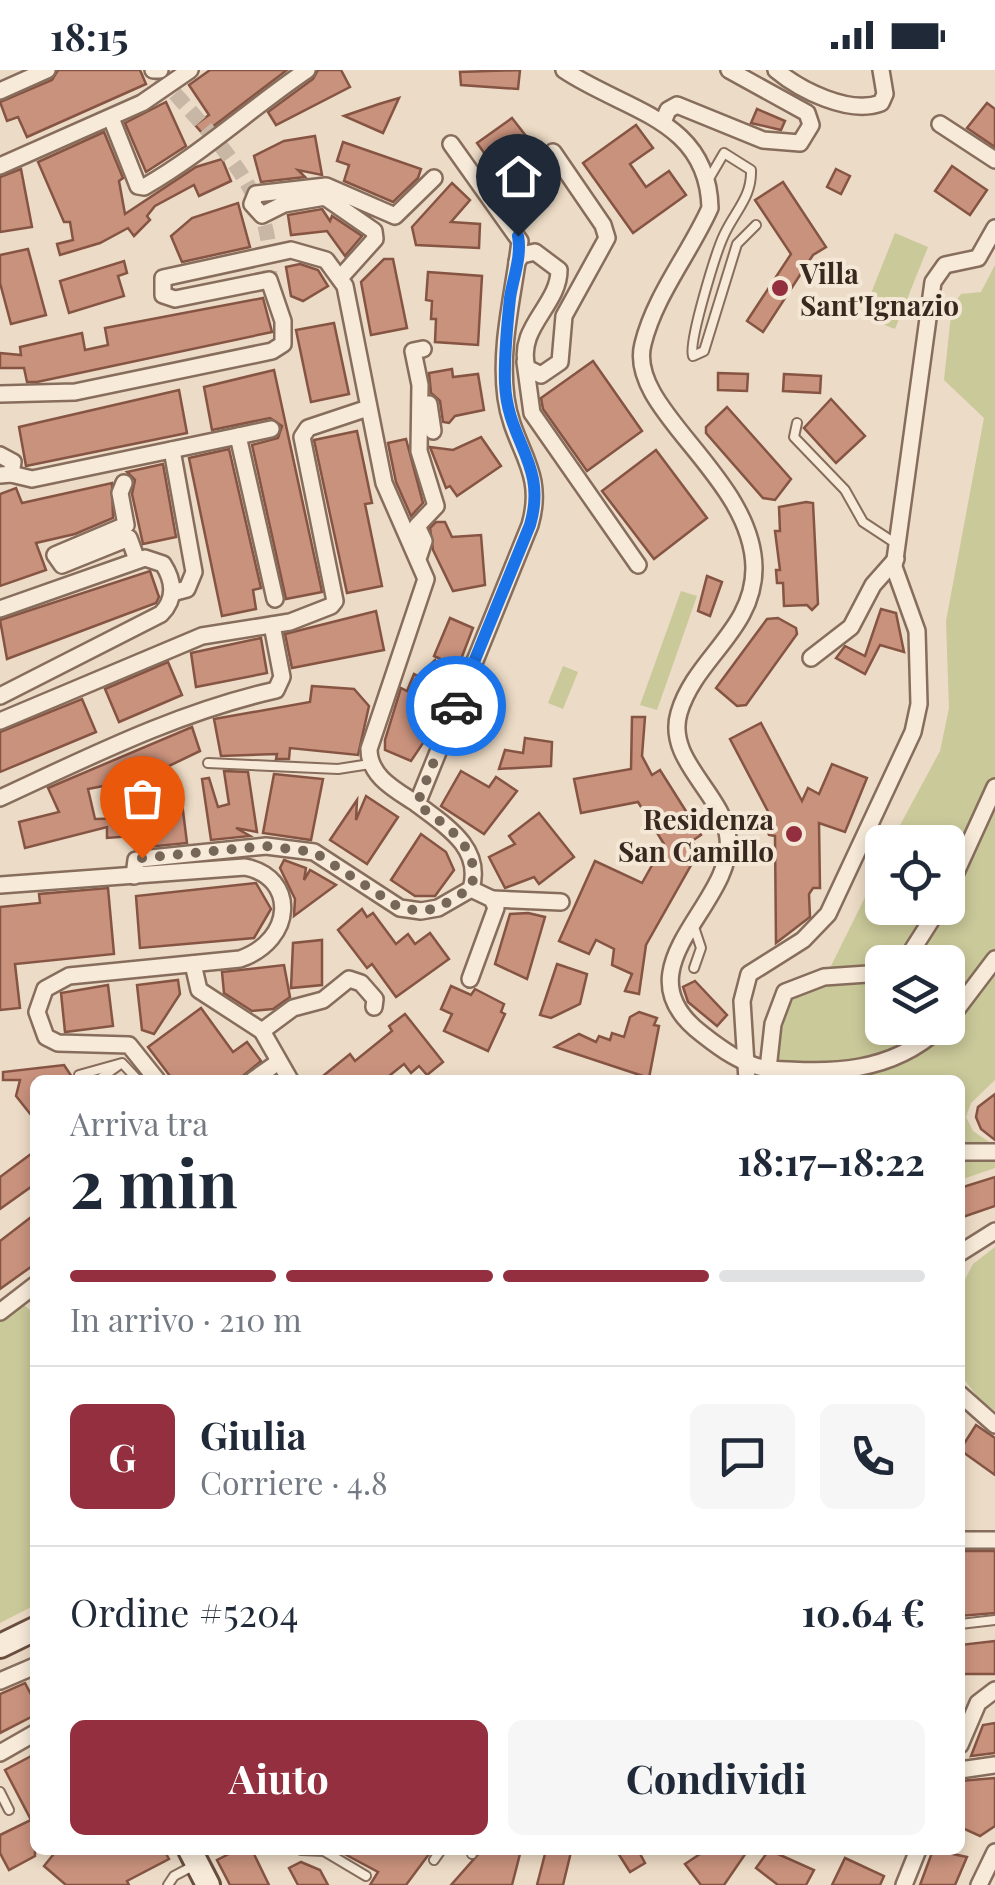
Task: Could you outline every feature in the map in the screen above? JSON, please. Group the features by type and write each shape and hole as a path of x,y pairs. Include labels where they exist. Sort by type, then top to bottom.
{"street":[{"path":"0,91 47,70"},
{"path":"0,166 112,118 190,70"},
{"path":"112,118 138,186 144,187 198,156 258,103 306,70"},
{"path":"564,70 663,122 692,145 708,180 710,208 651,320 641,347 641,366 658,405 734,496 754,564 752,599 685,698 677,722 686,757 724,822 729,842 720,872 692,922 672,970 673,998 689,1024 742,1061 768,1069 843,1072 883,1063 912,1045"},
{"path":"663,122 668,110 677,105 763,140 800,143 811,125 807,113 729,70"},
{"path":"776,70 814,93 868,108 881,103 885,94 881,70"},
{"path":"940,124 995,160"},
{"path":"417,804 535,509 535,474 516,436 506,397 506,334 518,236 451,144"},
{"path":"526,362 535,375 548,373 560,362 564,316 607,238 604,225 552,152"},
{"path":"340,278 375,239 374,231 328,198 284,204 262,215 253,208 256,194 326,186 396,216 434,178"},
{"path":"746,1075 742,1001 749,974 804,940 828,914 913,732 920,659 917,631 897,580 897,552 933,282 945,265 978,258 995,228"},
{"path":"1,390 74,392 138,382 272,352 283,344 286,331 269,280 175,299 161,290 166,275 301,250 326,260 340,278 351,306 384,483 419,556 426,588 372,729 370,764 384,782 417,804 470,850 475,875 471,888 438,908 400,908 314,852 266,846 142,858 136,860 134,876"},
{"path":"517,262 528,252 543,254 560,276 530,329 526,362 532,413 638,565"},
{"path":"419,556 424,541 418,526 436,506 419,451 418,375 413,351 423,349"},
{"path":"418,375 422,372 433,431"},
{"path":"0,722 202,636 272,625 321,612 335,601 303,433 368,408"},
{"path":"0,455 12,462 6,475 32,480 270,429"},
{"path":"238,436 275,599"},
{"path":"172,450 194,572 187,589 172,593"},
{"path":"124,484 120,493 126,525 56,555 62,565 128,538 137,560"},
{"path":"811,658 851,627 873,585 897,552"},
{"path":"0,608 137,560 160,561 168,572 172,593 161,614 0,696"},
{"path":"0,798 151,728 218,703 276,690 282,677 272,625"},
{"path":"965,853 995,787"},
{"path":"0,884 246,867 261,874 279,894 283,924 265,947 240,959 69,976 50,984 41,997 38,1022 46,1037 70,1044 129,1045 153,1075"},
{"path":"471,888 492,899 560,902"},
{"path":"470,979 496,908 492,899"},
{"path":"965,998 995,958"},
{"path":"192,964 199,990 262,1031 286,1075"},
{"path":"768,1069 773,1024 785,992 824,977 865,974"},
{"path":"262,1031 276,1017 323,1000 349,979 361,983 374,999 374,1007"},
{"path":"260,1075 277,1062"},
{"path":"965,1152 995,1152"},
{"path":"965,1251 995,1232"},
{"path":"0,1312 30,1289"},
{"path":"965,1399 995,1426"},
{"path":"965,1540 995,1540"},
{"path":"0,1646 30,1631"},
{"path":"0,1681 30,1668"},
{"path":"965,1734 978,1703 995,1690"},
{"path":"0,1753 30,1736"},
{"path":"965,1769 995,1766"},
{"path":"980,1885 995,1852"},
{"path":"904,1885 916,1855"}],"lane":[{"path":"708,180 724,153 750,170 750,190 724,234 690,344 693,356 704,352 738,244 756,224"},
{"path":"797,423 794,437 846,490 863,522 897,552"},
{"path":"208,763 338,769 370,764"},
{"path":"692,922 701,940 694,968"},
{"path":"82,1075 122,1063"},
{"path":"105,1075 122,1063"},
{"path":"122,1063 133,1075"},
{"path":"965,1623 995,1620"},
{"path":"0,1792 9,1810"},
{"path":"332,1855 366,1876"},
{"path":"434,1860 438,1855"},
{"path":"168,1885 174,1876 199,1866"}],"green space":[{"path":"895,233 928,247 895,329 862,316"},
{"path":"995,265 995,1080 971,1103 966,1117 973,1131 995,1146 995,1168 965,1178 965,1075 777,1075 776,1057 788,1004 831,966 865,897 865,925 965,925 965,825 900,825 940,751 949,708 946,621 984,418 944,380 952,306 961,294 981,292"},
{"path":"681,591 697,596 657,710 640,705"},
{"path":"563,666 578,672 563,709 548,703"},
{"path":"995,1247 995,1411 965,1380 965,1279 973,1264"},
{"path":"21,1302 30,1310 30,1608 0,1623 0,1318"}],"building":[{"path":"58,70 140,70 146,84 27,137 18,117 7,121 0,102 52,80"},
{"path":"210,70 287,70 203,134 195,125 209,115 189,85"},
{"path":"318,70 341,70 350,87 276,125 268,112 313,79"},
{"path":"520,70 518,89 461,85 460,72"},
{"path":"399,98 383,133 344,116 379,104"},
{"path":"166,102 186,146 146,172 125,123"},
{"path":"987,103 995,109 995,147 967,128"},
{"path":"757,109 785,121 781,130 751,123"},
{"path":"512,118 526,136 515,144 536,172 546,165 559,183 538,202 536,199 524,208 477,143"},
{"path":"636,125 653,148 630,164 646,187 669,171 686,195 633,233 583,163"},
{"path":"104,132 123,178 119,181 125,214 196,167 222,159 231,181 199,196 194,185 155,206 147,216 150,220 134,236 128,228 100,243 60,255 57,244 73,240 70,222 64,222 38,162"},
{"path":"315,136 322,175 298,170 305,177 261,182 254,156 284,141"},
{"path":"343,142 421,169 418,178 393,202 344,181 349,165 337,161"},
{"path":"952,166 987,190 970,215 935,191"},
{"path":"21,169 32,227 0,232 0,177"},
{"path":"836,169 850,176 841,194 827,187"},
{"name":"Villa Sant'Ignazio","path":"783,182 826,247 813,255 763,332 747,321 791,254 755,200"},
{"path":"452,183 470,200 451,222 480,224 479,248 416,245 412,227"},
{"path":"238,203 250,247 182,262 171,236 192,218"},
{"path":"322,209 330,221 332,216 362,236 345,256 327,231 291,235 288,215"},
{"path":"28,249 46,315 11,324 0,283 0,255"},
{"path":"384,259 393,259 407,328 371,335 361,282"},
{"path":"124,261 127,273 118,276 124,296 69,313 60,281"},
{"path":"300,264 318,270 328,286 303,301 291,296 286,267"},
{"path":"428,272 482,276 478,345 435,342 436,319 431,319 432,301 426,300"},
{"path":"263,298 272,332 37,382 27,382 24,368 0,368 0,353 21,355 20,347 82,333 85,350 108,345 105,328"},
{"path":"334,323 349,394 311,402 296,330"},
{"path":"593,361 642,431 587,471 543,409 541,398"},
{"path":"452,369 453,377 478,374 484,410 455,416 449,423 443,422 440,401 431,393 429,373"},
{"path":"274,370 322,592 286,599 252,445 278,438 282,426 270,418 212,430 204,387"},
{"path":"718,373 748,374 747,391 718,390"},
{"path":"784,374 821,376 820,393 783,391"},
{"path":"179,390 187,433 26,466 19,427"},
{"path":"831,399 865,436 836,463 804,428"},
{"path":"727,407 791,479 775,500 763,498 706,433 706,427"},
{"path":"357,431 372,503 365,504 382,586 347,593 314,440"},
{"path":"481,437 501,466 457,496 450,486 446,488 430,447 453,450"},
{"path":"406,439 423,503 411,516 396,482 388,443"},
{"path":"229,449 261,588 253,590 256,609 222,616 189,458"},
{"path":"656,450 707,518 654,559 602,491"},
{"path":"163,464 176,537 143,544 132,494 135,480 127,472"},
{"path":"112,483 113,518 75,534 36,543 46,570 0,586 0,494 16,488 22,503"},
{"path":"813,503 818,604 812,610 807,605 784,606 783,583 777,583 776,570 780,570 775,531 780,531 779,507"},
{"path":"436,522 445,522 452,537 481,535 485,585 453,591 433,550 430,528"},
{"path":"150,571 159,597 156,603 7,659 0,620"},
{"path":"707,576 722,582 710,616 698,611"},
{"path":"881,609 896,613 904,652 880,645 865,674 836,658 845,646 865,656"},
{"path":"376,611 384,650 292,668 285,634"},
{"path":"450,618 473,628 458,667 434,656"},
{"path":"778,618 796,628 797,634 746,705 737,706 716,688 767,619"},
{"path":"261,638 267,673 196,687 191,653"},
{"path":"435,660 442,687 447,689 441,704 445,706 430,742 425,740 411,761 385,750 385,740 401,688 407,691 414,674 418,676"},
{"path":"168,662 182,695 119,722 105,689"},
{"path":"312,686 354,689 369,706 358,755 290,748 289,759 276,759 277,754 221,756 214,719 310,702"},
{"path":"82,699 96,732 0,772 0,732"},
{"path":"632,717 645,717 642,756 652,775 660,770 701,835 692,841 699,851 646,945 639,994 625,991 632,974 612,965 614,949 596,940 589,954 559,941 595,861 642,883 664,844 638,802 581,813 574,779 631,769"},
{"name":"Residenza San Camillo","path":"761,723 802,801 808,788 819,794 832,764 867,778 845,832 819,823 820,888 813,888 809,894 810,917 776,943 775,836 769,835 764,822 772,819 730,739"},
{"path":"192,727 200,751 144,778 88,789 95,819 130,818 129,810 182,803 187,843 137,848 132,836 107,838 107,827 25,848 19,822 59,812 48,788"},
{"path":"525,738 552,742 551,766 499,769 505,750 523,753"},
{"path":"224,771 248,772 257,832 236,828 250,836 211,840 202,779 209,778 218,807 229,804"},
{"path":"461,771 489,787 496,777 517,791 484,834 441,806"},
{"path":"274,774 323,779 311,840 263,833"},
{"path":"366,796 398,817 367,864 330,840 357,800 356,820"},
{"path":"539,813 574,857 539,884 534,877 505,888 489,857 515,844 509,836"},
{"path":"421,834 446,852 454,870 435,896 415,896 391,880"},
{"path":"284,860 306,868 304,880 310,870 336,885 294,916 295,899 280,868"},
{"path":"256,883 271,909 254,938 140,948 136,896"},
{"path":"108,888 114,954 15,964 20,1008 0,1010 0,907 40,903 39,894"},
{"path":"362,909 367,917 373,913 396,944 408,934 415,944 430,933 449,959 396,997 372,964 367,968 338,930"},
{"path":"510,914 545,917 527,979 495,964"},
{"path":"322,940 322,985 291,988 293,943"},
{"path":"557,964 587,974 580,1004 551,1018 540,1015"},
{"path":"284,965 290,997 273,1009 252,1011 224,993 222,972"},
{"path":"178,980 180,994 154,1034 142,1030 137,985"},
{"path":"695,981 727,1015 717,1026 688,1002 683,987"},
{"path":"108,985 113,1026 65,1032 61,993"},
{"path":"451,986 471,995 475,989 504,1004 501,1012 505,1014 488,1051 444,1031 452,1014 441,1009"},
{"path":"201,1008 233,1052 247,1042 261,1061 244,1075 169,1075 148,1047"},
{"path":"639,1012 657,1018 654,1025 659,1026 650,1075 555,1047 579,1034 596,1042 599,1036 610,1040 612,1033 624,1037 630,1017"},
{"path":"405,1014 443,1062 427,1075 419,1066 411,1073 404,1064 390,1075 324,1075 350,1054 355,1061 392,1031 389,1026"},
{"path":"64,1065 71,1075 30,1075 30,1114 16,1096 20,1080 3,1080 3,1072"},
{"path":"995,1094 995,1140 981,1129 976,1117 978,1107"},
{"path":"30,1155 30,1188 0,1209 0,1177"},
{"path":"995,1177 995,1206 965,1216 965,1186"},
{"path":"30,1218 30,1268 0,1289 0,1241"},
{"path":"976,1425 995,1438 995,1475 965,1454 965,1442"},
{"path":"965,1551 995,1551 995,1613 965,1616"},
{"path":"995,1641 995,1674 965,1674 965,1644"},
{"path":"25,1683 30,1692 30,1718 0,1733 0,1694"},
{"path":"995,1723 995,1753 971,1756 983,1725"},
{"path":"30,1757 30,1818 5,1770"},
{"path":"995,1778 995,1826 980,1836 965,1829 965,1781"},
{"path":"30,1820 30,1855 35,1856 9,1870 0,1853 0,1835"},
{"path":"53,1855 167,1855 169,1859 127,1881 129,1885 66,1885 44,1866"},
{"path":"227,1855 254,1855 269,1885 230,1885 217,1860"},
{"path":"346,1855 428,1855 406,1885 370,1885 378,1872"},
{"path":"478,1855 520,1855 512,1885 451,1885"},
{"path":"545,1855 570,1855 563,1885 537,1885"},
{"path":"619,1855 641,1855 645,1863 630,1872"},
{"path":"698,1855 745,1855 724,1885 701,1885 685,1864"},
{"path":"765,1855 780,1855 814,1870 806,1885 778,1885 756,1868"},
{"path":"931,1855 967,1857 955,1885 920,1885"},
{"path":"845,1858 884,1876 880,1885 832,1885"},
{"path":"301,1862 320,1870 328,1885 298,1885 289,1868"}],"tunnel":[{"path":"160,76 220,145 252,193 269,248 269,280"}],"way so far":[{"path":"142,858 266,846 314,852 400,908 438,908 471,888 475,875 470,850 417,804 456,706"}],"place":[{"name":"Villa Sant'Ignazio","path":"780,288"},
{"name":"Residenza San Camillo","path":"794,834"}],"route":[{"path":"456,706 484,645 537,497 535,474 516,436 506,397 506,334 520,247 518,236"}]}
